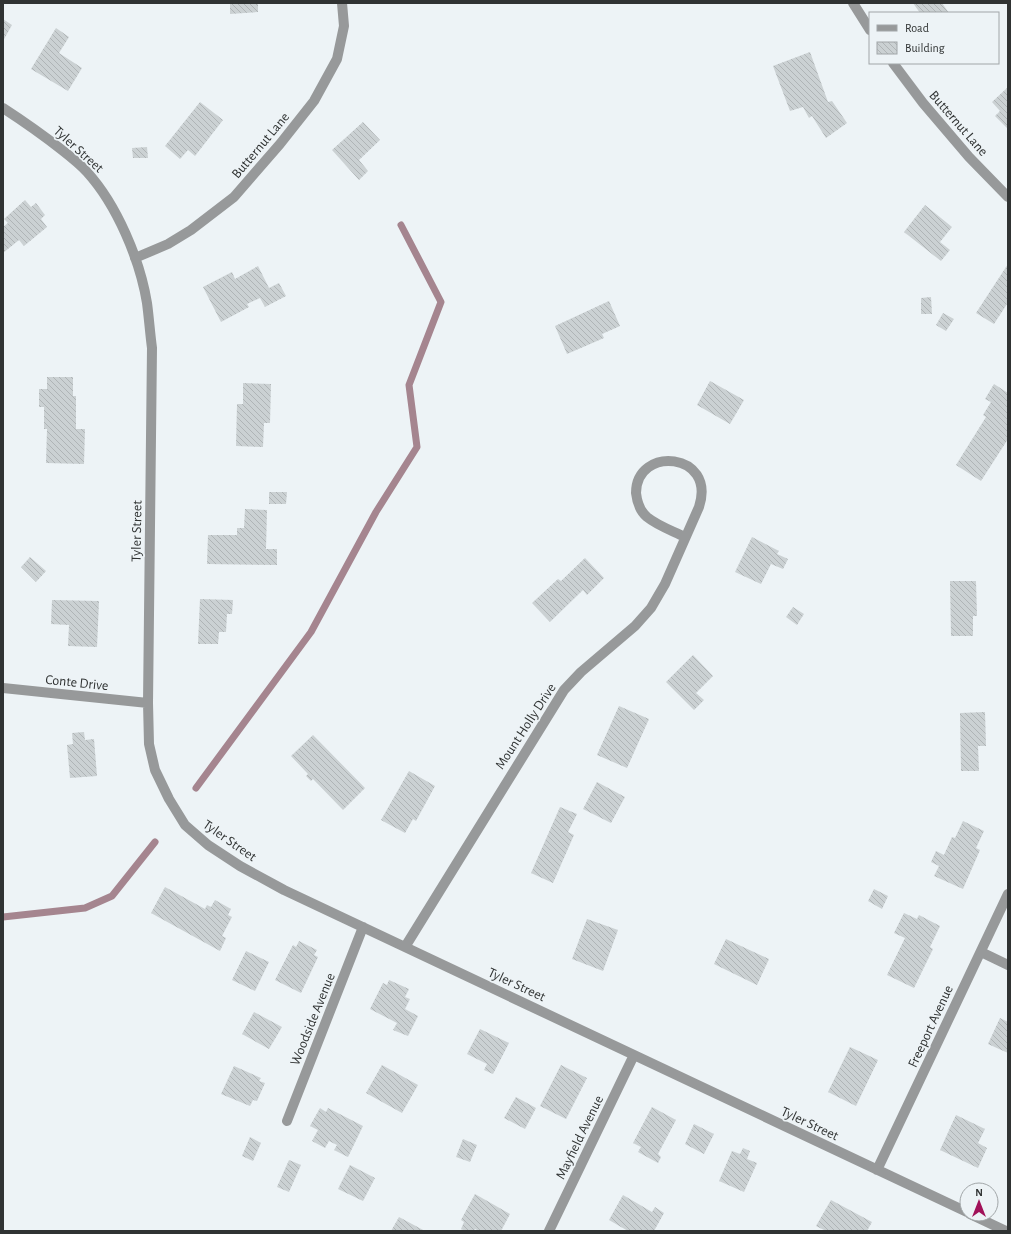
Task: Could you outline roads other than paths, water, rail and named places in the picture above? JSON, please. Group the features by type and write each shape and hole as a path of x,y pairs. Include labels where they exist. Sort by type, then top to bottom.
{"street":[{"name":"Butternut Lane","path":"135,258 168,244 191,230 234,197 280,144 314,101 337,59 344,26 342,3"},
{"path":"853,3 869,28"},
{"name":"Butternut Lane","path":"894,64 923,103 969,157 1008,197"},
{"name":"Tyler Street","path":"3,108 40,132 87,171 100,187 113,208 125,232 141,276 147,302 152,348 148,703 149,744 155,770 169,799 185,825 208,845 240,866 284,890 959,1208"},
{"name":"Mount Holly Drive","path":"405,947 564,690 581,672 635,626 651,608 661,590 685,537 701,500 701,487 699,480 692,470 680,462 660,462 648,468 640,478 636,492 638,505 651,520 685,537"},
{"name":"Conte Drive","path":"3,688 148,703"},
{"name":"Freeport Avenue","path":"877,1170 1008,894"},
{"name":"Woodside Avenue","path":"287,1121 363,927"},
{"path":"981,952 1008,965"},
{"name":"Mayfield Avenue","path":"549,1231 634,1055"},
{"path":"987,1222 1006,1231"}],"waterway":[{"path":"196,788 311,632 376,512 417,447 409,385 441,302 401,225"},
{"path":"3,917 85,908 112,896 155,842"}]}
